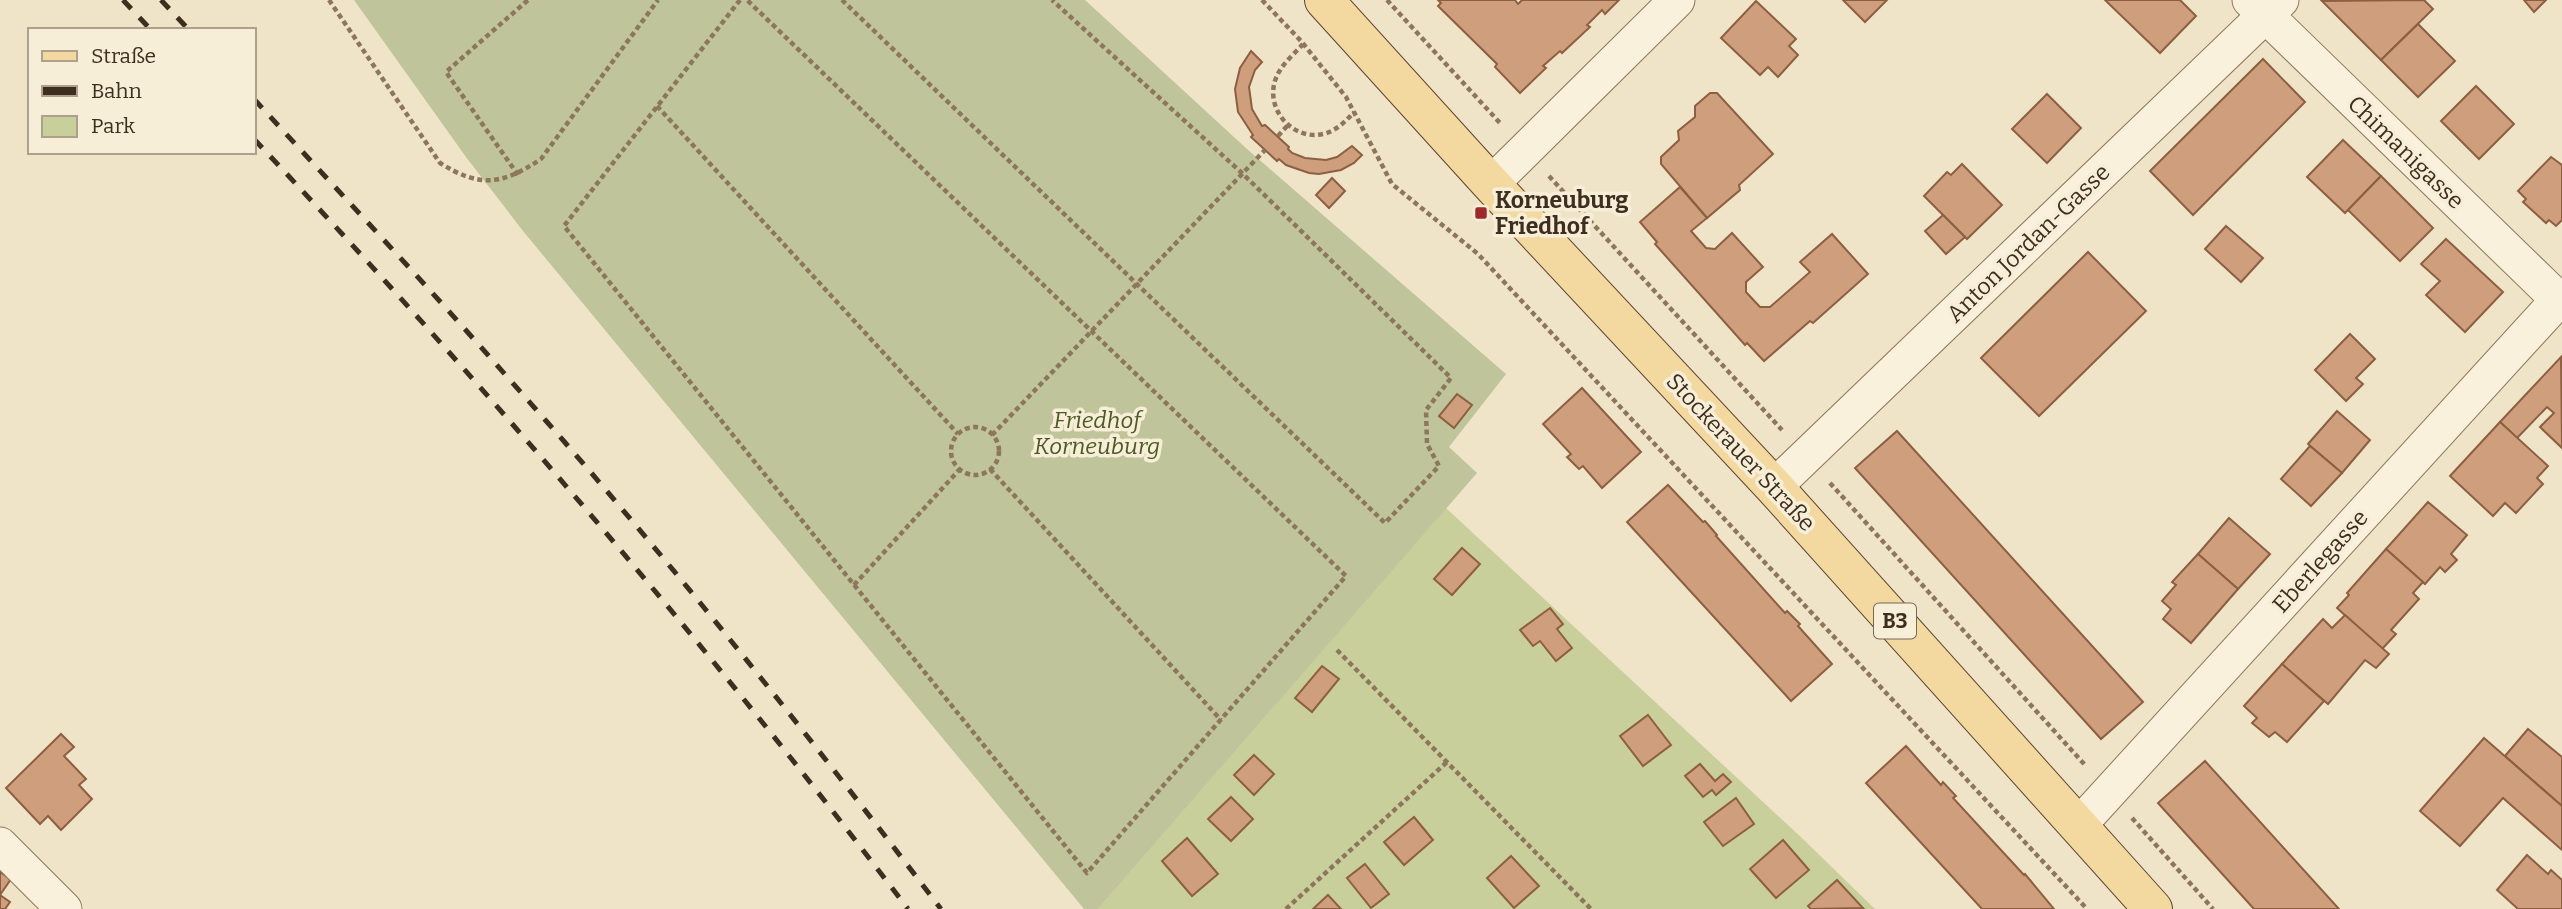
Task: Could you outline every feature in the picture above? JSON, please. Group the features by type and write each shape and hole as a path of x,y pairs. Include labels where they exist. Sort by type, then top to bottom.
{"main road":[{"name":"Stockerauer Straße","path":"1324,0 1491,184 1774,487 2153,909"}],"street":[{"path":"1491,184 1677,0"},
{"name":"Chimanigasse","path":"2266,5 2561,300"},
{"name":"Anton Jordan-Gasse","path":"1774,487 2266,5"},
{"name":"Eberlegasse","path":"2079,825 2561,300"},
{"path":"0,845 64,909"}],"path":[{"path":"329,0 440,163 463,177 492,181 517,174 541,159 658,0"},
{"path":"517,174 446,72 528,0"},
{"path":"740,0 564,226 1087,873 1346,576 747,0"},
{"path":"842,0 1385,523 1439,466 1427,443 1426,410 1451,378 1243,174 1052,0"},
{"path":"1262,0 1303,44 1346,97 1392,184 1478,254 2087,909"},
{"path":"1303,44 1275,79 1275,107 1288,125 1307,134 1321,134 1335,130 1353,112"},
{"path":"657,106 958,434"},
{"path":"1278,136 1288,125"},
{"path":"992,435 1265,150"},
{"path":"976,427 986,429 992,435 999,446 998,457 990,469 974,475 960,470 951,456 951,445 958,434 965,429 976,427"},
{"path":"990,469 1221,720"},
{"path":"854,585 960,470"},
{"path":"1337,650 1591,909"},
{"path":"1286,909 1447,762"}],"green space":[{"name":"Friedhof Korneuburg","path":"354,0 1085,0 1247,149 1506,374 1449,447 1477,473 1098,909 1084,909 523,231 466,157"},
{"path":"1446,508 1803,839 1875,909 1098,909"}],"building":[{"path":"1438,0 1515,0 1518,4 1522,0 1619,0 1605,14 1602,10 1587,25 1590,27 1562,53 1560,51 1543,66 1546,68 1520,93 1495,67 1497,64 1438,6 1441,3"},
{"path":"1843,0 1887,0 1865,22"},
{"path":"2105,0 2180,0 2196,16 2160,53"},
{"path":"2424,0 2433,9 2381,60 2322,1"},
{"path":"2524,0 2546,0 2534,12"},
{"path":"1756,1 1796,39 1789,46 1798,55 1778,77 1768,67 1760,75 1721,38"},
{"path":"2418,24 2455,61 2418,97 2381,60"},
{"path":"1251,51 1262,62 1255,70 1249,87 1252,109 1262,126 1265,125 1292,153 1305,158 1326,160 1337,157 1352,146 1362,155 1354,163 1341,170 1309,173 1286,165 1279,159 1277,161 1251,137 1253,135 1238,112 1235,89 1240,68"},
{"path":"2263,59 2305,102 2193,215 2150,171"},
{"path":"2476,86 2514,124 2479,159 2441,121"},
{"path":"1710,93 1717,93 1773,154 1739,185 1740,190 1707,218 1661,164 1661,157 1679,140 1678,131 1695,117 1695,106"},
{"path":"2047,94 2081,128 2047,163 2012,129"},
{"path":"2343,140 2381,176 2345,213 2307,177"},
{"path":"2551,157 2562,165 2562,220 2556,226 2549,220 2546,223 2523,202 2526,199 2518,191"},
{"path":"1962,164 2002,205 1967,239 1924,196 1947,172 1951,175"},
{"path":"2381,176 2433,228 2400,261 2348,210"},
{"path":"1332,178 1345,191 1329,208 1316,195"},
{"path":"1680,187 1707,218 1691,231 1706,248 1715,249 1732,233 1763,267 1746,282 1746,292 1760,307 1770,307 1810,272 1800,262 1832,234 1868,274 1813,323 1810,321 1764,361 1747,343 1745,345 1655,244 1657,242 1640,222"},
{"path":"1943,215 1965,237 1946,254 1925,231"},
{"path":"2226,226 2263,258 2241,282 2205,249"},
{"path":"2446,239 2503,292 2465,332 2426,295 2440,281 2421,264"},
{"path":"2088,252 2146,311 2039,416 1981,358"},
{"path":"2350,334 2375,359 2356,378 2363,384 2346,401 2315,370"},
{"path":"2561,357 2562,448 2540,427 2554,413 2547,407 2517,438 2500,422"},
{"path":"1582,388 1641,452 1602,488 1583,466 1579,469 1567,457 1571,454 1543,424"},
{"path":"1457,394 1472,405 1454,428 1439,416"},
{"path":"2337,411 2370,440 2342,473 2308,444"},
{"path":"2500,422 2548,466 2537,478 2543,484 2516,513 2505,503 2493,516 2450,476"},
{"path":"1897,431 2143,702 2101,739 1855,468"},
{"path":"2310,446 2342,473 2311,506 2281,479"},
{"path":"1668,485 1703,522 1705,521 1785,613 1787,611 1800,624 1798,626 1832,664 1791,701 1627,522"},
{"path":"2428,502 2467,535 2451,554 2457,560 2445,572 2440,567 2425,584 2386,549"},
{"path":"2229,518 2270,554 2238,589 2198,554"},
{"path":"1462,548 1480,564 1452,595 1434,579"},
{"path":"2386,549 2423,582 2413,593 2419,599 2391,630 2396,634 2382,649 2337,608"},
{"path":"2198,554 2238,589 2191,643 2163,619 2171,609 2162,601 2176,585 2172,582"},
{"path":"1550,608 1563,624 1557,629 1572,648 1556,661 1540,641 1533,646 1520,630"},
{"path":"2345,615 2389,654 2376,668 2365,660 2328,704 2282,664 2323,619 2332,628"},
{"path":"2282,664 2324,701 2287,742 2275,732 2269,737 2252,723 2257,718 2244,706"},
{"path":"1322,666 1339,679 1312,712 1295,698"},
{"path":"1648,715 1671,745 1643,766 1620,736"},
{"path":"2528,729 2562,757 2562,806 2505,756"},
{"path":"61,734 74,747 64,756 86,779 79,785 92,799 61,830 48,816 40,824 6,788"},
{"path":"2484,738 2562,806 2562,850 2503,798 2460,846 2420,811"},
{"path":"1906,746 1941,785 1943,782 1956,796 1953,798 2025,874 2054,909 1982,909 1866,783"},
{"path":"1254,755 1274,774 1254,795 1234,775"},
{"path":"2205,761 2339,909 2254,909 2158,803"},
{"path":"1700,764 1715,781 1723,774 1731,782 1716,795 1712,790 1703,797 1685,776"},
{"path":"1231,797 1253,819 1231,841 1208,819"},
{"path":"1736,798 1754,824 1723,846 1704,822"},
{"path":"1414,817 1433,840 1404,865 1384,842"},
{"path":"1187,838 1218,874 1192,896 1162,861"},
{"path":"1783,840 1809,870 1776,898 1750,869"},
{"path":"2527,855 2548,874 2551,870 2562,880 2562,909 2518,909 2497,890"},
{"path":"1511,856 1539,886 1514,908 1487,878"},
{"path":"1365,864 1389,894 1371,908 1347,878"},
{"path":"0,872 11,879 0,895"},
{"path":"1837,880 1863,908 1811,909 1808,906"},
{"path":"0,895 10,902 5,909 0,909"},
{"path":"1328,895 1341,909 1313,909"}],"railway":[{"path":"123,0 149,28"},
{"path":"161,0 187,28"},
{"path":"256,101 566,443 784,707 941,909"},
{"path":"256,141 425,325 591,515 753,710 908,909"}],"place":[{"name":"Korneuburg Friedhof","path":"1481,213"}]}
